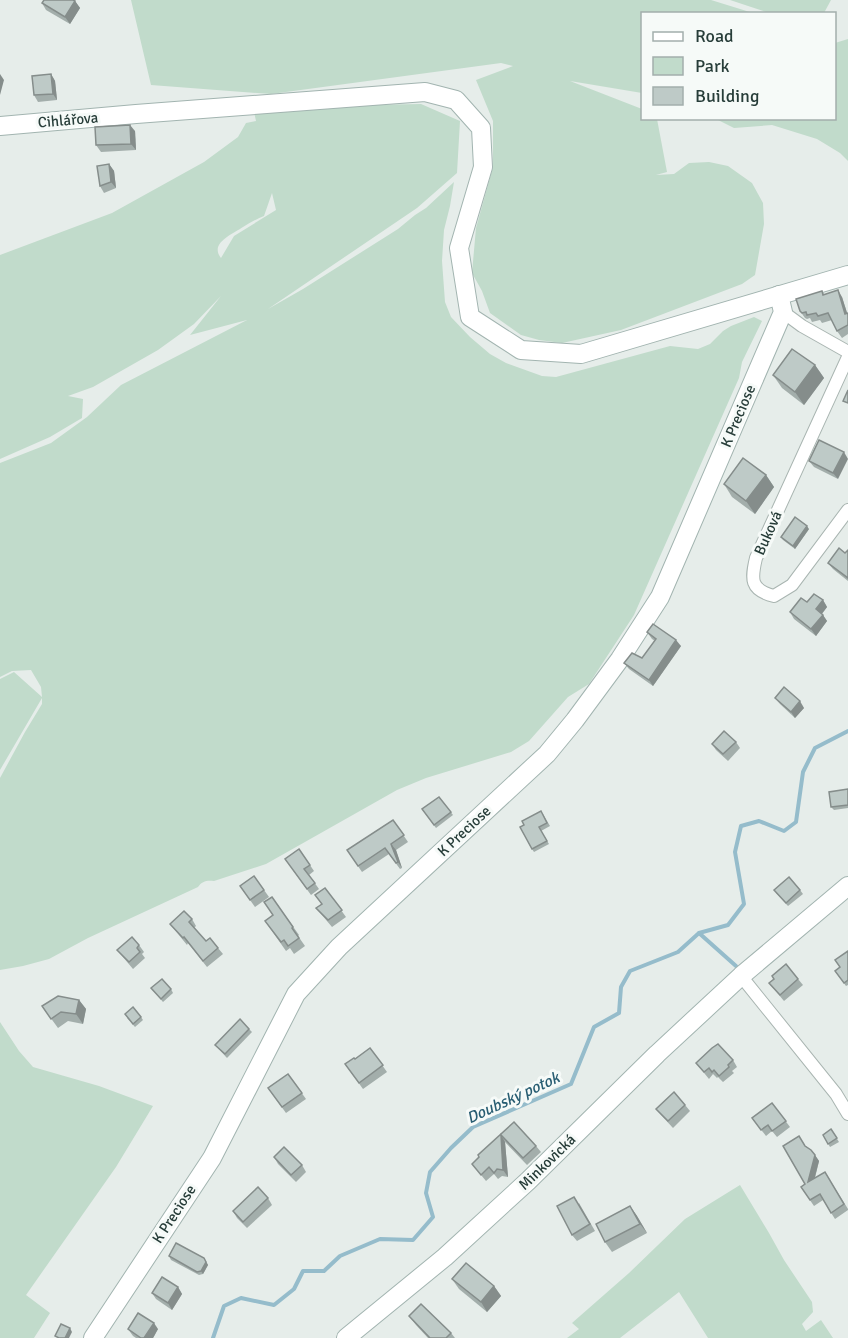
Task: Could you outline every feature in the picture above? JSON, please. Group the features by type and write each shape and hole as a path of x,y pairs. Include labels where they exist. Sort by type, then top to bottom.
{"street":[{"name":"Cihlářova","path":"2,122 425,92 456,100 481,128 483,167 459,248 470,317 521,350 581,354 781,304 848,275"},
{"path":"781,304 802,326 848,352"},
{"name":"K Preciose","path":"93,1338 212,1158 296,994 339,947 547,754 620,659 660,597 781,304"},
{"name":"Buková","path":"848,357 756,558 752,573 755,587 763,593 774,596 792,585 848,510"},
{"name":"Minkovická","path":"346,1338 445,1257 741,976 848,886"},
{"path":"741,976 836,1094 848,1114"}],"green space":[{"path":"131,0 711,0 750,12 641,12 641,93 570,81 641,109 641,120 657,120 667,172 656,175 674,174 689,163 709,162 728,166 752,183 763,203 764,224 755,275 742,284 621,330 562,343 521,335 490,313 472,273 476,228 493,167 493,121 476,80 513,66 501,63 271,94 151,85"},
{"path":"730,0 831,0 825,12 766,12"},
{"path":"848,39 848,161 840,153 817,139 772,125 734,128 718,120 836,120 836,43"},
{"path":"421,104 460,121 457,173 417,208 268,309 398,229 426,208 454,182 444,230 442,261 445,302 451,317 470,337 490,354 506,363 542,376 556,377 670,346 698,349 710,344 731,326 754,317 762,321 742,362 739,378 634,615 589,684 568,697 529,741 511,752 426,778 397,790 266,864 214,881 203,882 198,887 88,938 49,959 0,970 0,778 42,704 42,698 0,770 0,679 14,672 42,697 41,687 31,670 12,671 0,677 0,463 51,443 87,417 121,385 247,320 190,335 221,296 194,324 158,350 93,387 68,396 83,399 82,418 50,437 0,459 0,255 112,213 204,162 238,137 246,123 256,121 253,107","holes":["272,193 276,210 234,236 221,258 218,253 220,243 264,216"]},
{"path":"0,1022 19,1051 33,1067 99,1086 153,1106 116,1167 26,1295 50,1313 34,1338 0,1338"},
{"path":"740,1185 784,1260 812,1302 813,1312 802,1324 806,1331 821,1320 833,1338 708,1338 679,1292 620,1338 567,1338 579,1329 572,1323 629,1273 685,1219"}],"building":[{"path":"44,0 75,1 65,17 42,3"},
{"path":"51,74 53,94 34,95 32,76"},
{"path":"130,125 131,144 96,145 95,127"},
{"path":"109,164 111,182 100,186 97,166"},
{"path":"838,290 845,314 848,313 848,325 837,331 828,313 818,316 816,313 807,315 806,312 800,311 796,299 822,291 823,295"},
{"path":"792,349 815,365 795,392 773,375"},
{"path":"848,390 848,403 843,401"},
{"path":"819,440 844,452 833,473 809,461"},
{"path":"743,458 766,475 746,501 724,484"},
{"path":"795,517 807,526 793,546 781,537"},
{"path":"839,548 845,553 848,550 848,578 828,563"},
{"path":"814,594 823,600 816,609 823,615 811,629 790,612 801,598 807,602"},
{"path":"653,624 676,640 649,680 624,663 632,653 642,658 656,639 647,632"},
{"path":"784,687 800,701 791,712 775,698"},
{"path":"724,731 736,742 723,754 712,744"},
{"path":"848,789 848,805 831,807 829,792"},
{"path":"439,797 451,812 434,825 422,809"},
{"path":"541,811 547,823 539,827 547,841 532,849 520,827 524,825 522,821"},
{"path":"393,820 404,835 391,844 398,862 396,863 385,848 358,866 347,850"},
{"path":"299,849 310,865 304,869 315,883 307,889 285,859"},
{"path":"254,876 264,890 250,900 240,886"},
{"path":"789,877 800,890 786,903 774,890"},
{"path":"325,888 342,910 328,920 316,908 322,904 315,895"},
{"path":"272,897 299,938 288,946 284,940 281,942 265,921 273,915 264,902"},
{"path":"184,911 192,919 189,922 206,941 210,938 218,948 203,961 170,924"},
{"path":"132,937 139,945 137,948 140,952 129,962 117,950"},
{"path":"848,951 848,980 844,983 835,971 840,967 835,960"},
{"path":"786,964 798,979 780,995 769,983 774,979 772,976"},
{"path":"162,979 171,989 161,999 151,988"},
{"path":"58,996 79,1000 76,1014 61,1012 51,1019 42,1006"},
{"path":"133,1007 141,1017 133,1024 125,1014"},
{"path":"240,1019 249,1029 225,1054 215,1045"},
{"path":"718,1044 733,1060 719,1076 709,1068 704,1072 696,1063"},
{"path":"370,1048 383,1065 359,1083 345,1064"},
{"path":"288,1074 302,1093 282,1107 268,1088"},
{"path":"674,1092 685,1105 668,1121 656,1109"},
{"path":"772,1103 786,1121 772,1131 768,1125 761,1130 752,1118"},
{"path":"514,1122 536,1146 523,1158 501,1135 503,1170 497,1169 494,1173 489,1167 481,1175 472,1164 479,1157 478,1155"},
{"path":"831,1129 837,1138 828,1144 823,1135"},
{"path":"799,1136 805,1146 815,1155 808,1182 825,1172 844,1204 831,1213 820,1194 810,1200 801,1187 805,1184 783,1146"},
{"path":"284,1147 302,1165 291,1175 274,1157"},
{"path":"258,1187 268,1198 243,1222 233,1211"},
{"path":"574,1197 590,1224 572,1235 557,1206"},
{"path":"630,1206 640,1224 605,1242 596,1224"},
{"path":"176,1243 204,1258 206,1262 201,1271 197,1272 169,1256"},
{"path":"466,1263 494,1286 481,1302 452,1279"},
{"path":"162,1277 178,1287 168,1303 152,1293"},
{"path":"421,1304 451,1333 446,1338 430,1338 409,1316"},
{"path":"138,1313 154,1323 144,1338 128,1329"},
{"path":"61,1324 70,1328 65,1338 55,1336"}],"waterway":[{"name":"Doubský potok","path":"213,1338 224,1306 241,1298 274,1305 294,1289 303,1271 324,1271 340,1256 380,1239 413,1240 433,1217 426,1193 430,1172 451,1148 473,1127 571,1084 594,1027 619,1013 621,987 630,971 678,952 699,933 728,925 744,904 735,852 741,826 759,821 784,831 796,822 803,772 815,748 848,731"},
{"path":"699,933 736,966"}]}
